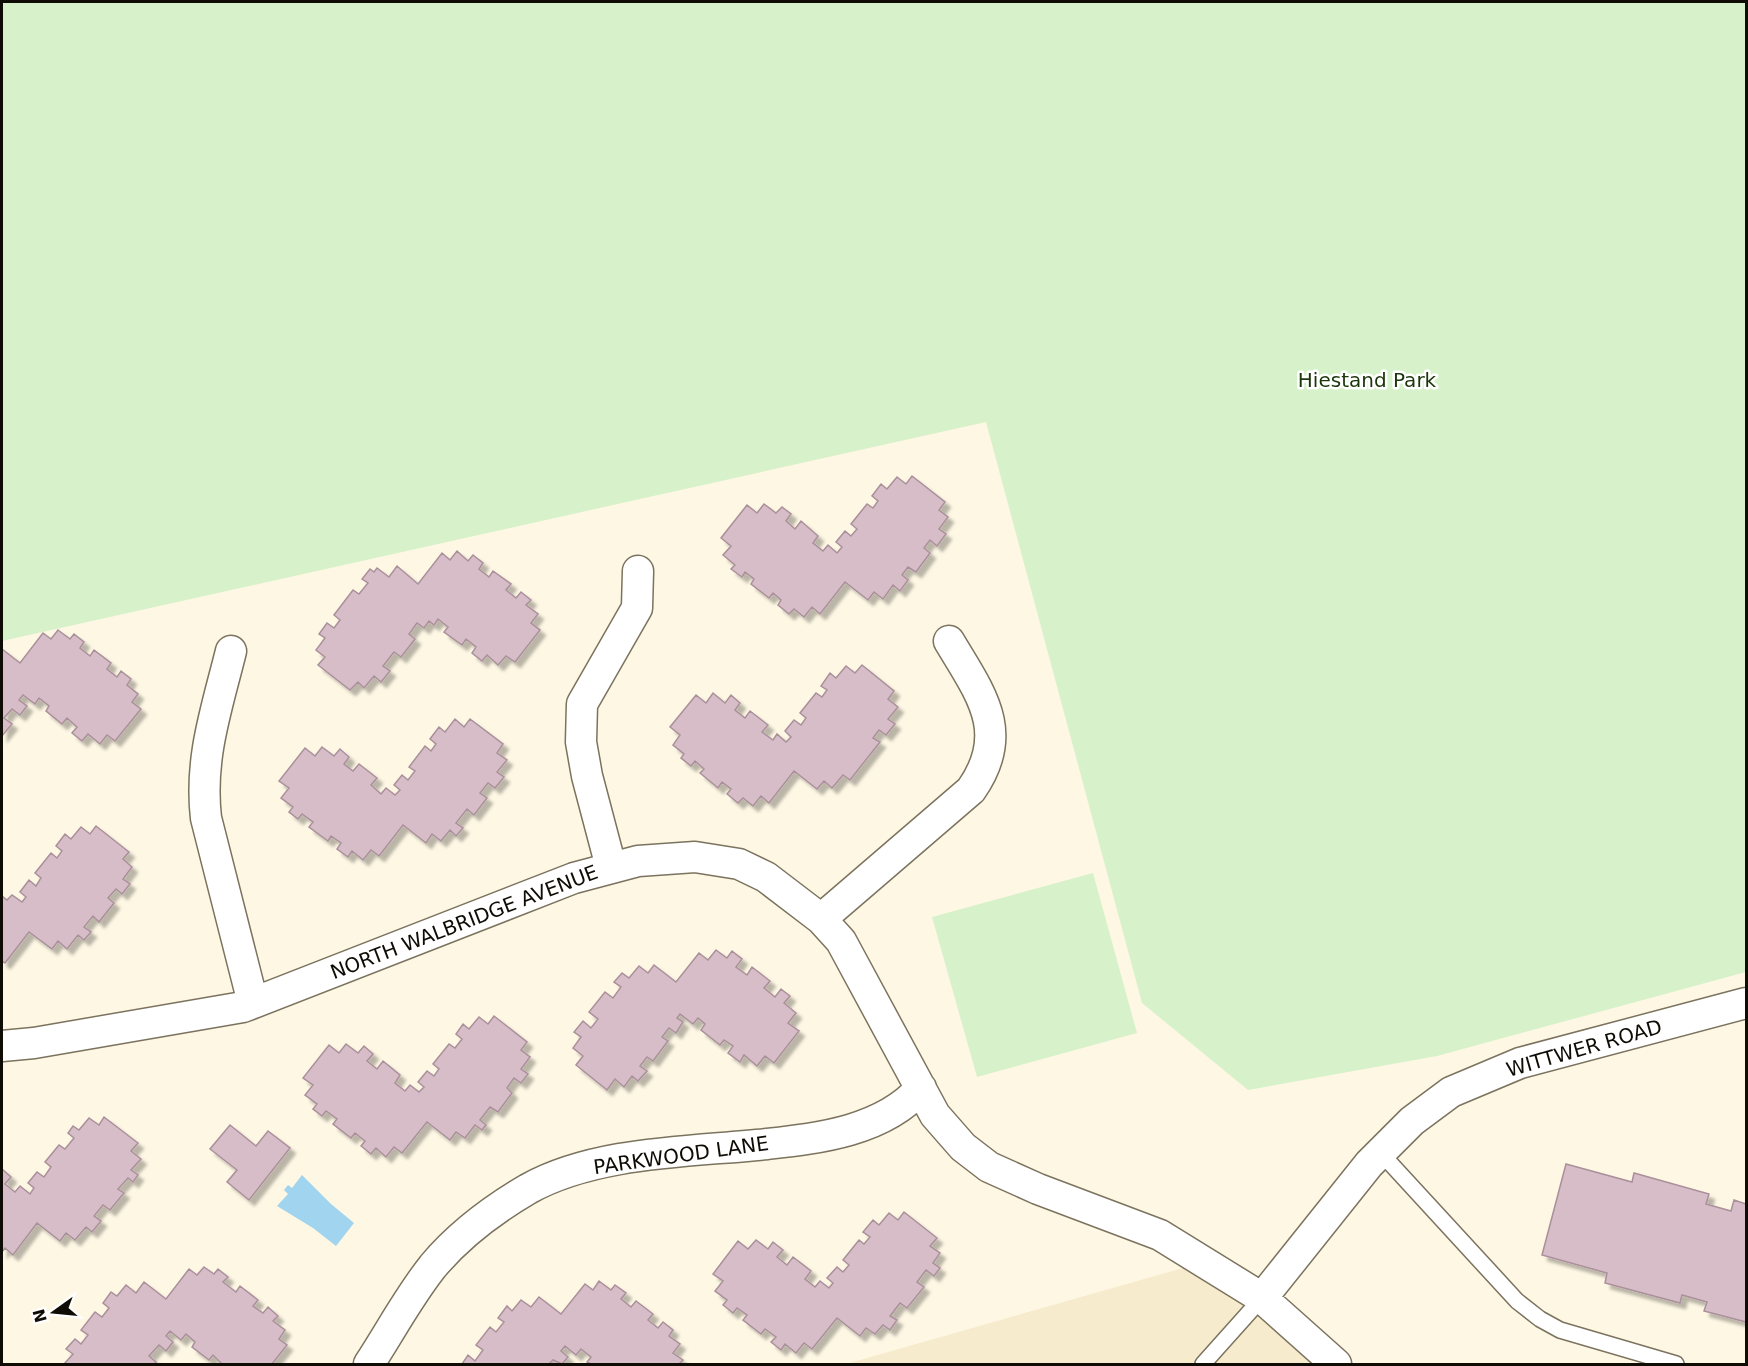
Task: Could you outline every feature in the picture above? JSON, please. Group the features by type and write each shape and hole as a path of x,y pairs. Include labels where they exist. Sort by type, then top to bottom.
{"street":[{"path":"611,867 585,765 581,742 582,704 637,608 638,571"},
{"path":"821,919 971,790 984,770 991,747 989,712 950,641"},
{"path":"231,651 211,731 202,787 209,828 253,1003"},
{"name":"NORTH WALBRIDGE AVENUE","path":"2,1046 34,1044 253,1003 571,879 638,861 695,857 718,858 739,864 766,877 821,919 841,941 935,1115 963,1147 989,1167 1038,1189 1142,1226 1262,1298 1336,1365"},
{"name":"WITTWER ROAD","path":"1262,1298 1380,1152 1412,1121 1451,1092 1520,1063 1746,1002"},
{"name":"PARKWOOD LANE","path":"369,1365 433,1266 474,1226 528,1190 557,1175 610,1161 823,1137 878,1119 921,1088"}],"lane":[{"path":"1380,1152 1517,1301 1540,1319 1560,1330 1676,1365"},
{"path":"1203,1365 1262,1298"}],"shaded area":[{"path":"1204,1262 1336,1364 846,1364"}],"green space":[{"name":"Hiestand Park","path":"2,2 1746,2 1746,972 1437,1056 1248,1090 1142,1003 986,422 2,641"},
{"path":"1093,873 1137,1033 977,1077 932,917"}],"water":[{"path":"302,1175 354,1223 336,1246 313,1228 277,1206 288,1194 284,1190 288,1185 292,1188"}],"building":[{"path":"912,476 945,502 939,510 948,517 939,529 946,534 937,546 930,540 924,548 930,553 916,572 908,567 902,575 908,580 900,591 893,585 883,599 874,592 868,600 845,582 820,614 812,607 804,617 794,609 789,614 778,605 781,600 773,593 769,598 751,584 754,579 745,572 742,577 731,569 735,565 723,555 731,546 721,538 747,505 757,513 764,504 776,513 782,507 791,514 786,521 795,529 801,521 818,536 813,543 823,551 828,545 837,553 842,547 836,542 845,531 851,536 857,529 851,524 867,504 873,508 878,501 872,496 881,484 887,489 897,477 906,484"},
{"path":"457,551 468,561 473,555 483,563 479,569 489,577 493,571 511,584 506,590 516,598 521,592 531,600 526,605 538,614 531,623 540,630 515,662 506,656 498,665 487,655 482,661 472,653 476,647 466,639 462,645 444,632 448,627 438,619 434,625 429,621 424,628 417,623 409,634 415,639 401,657 394,652 383,666 390,671 381,682 374,676 364,688 358,682 350,690 318,665 325,657 316,650 325,638 319,634 327,623 334,628 340,620 334,615 353,590 359,594 368,583 362,579 370,569 374,572 377,568 389,577 397,566 418,584 442,553 450,560"},
{"path":"58,630 70,639 74,634 84,642 80,648 90,656 94,650 111,663 107,669 117,677 121,671 131,679 127,685 138,694 132,702 141,709 115,741 107,735 100,744 88,734 82,741 72,733 77,727 67,718 62,724 46,711 49,706 39,698 35,704 23,695 19,700 27,706 20,715 12,709 4,718 12,724 2,736 2,649 20,663 43,633 51,639"},
{"path":"862,665 894,691 888,699 898,707 888,719 895,724 886,735 879,730 873,738 880,742 850,780 843,775 832,788 824,781 817,789 794,771 769,803 761,796 753,806 743,798 738,803 727,794 731,789 722,782 718,788 700,773 704,769 695,761 691,766 681,758 684,754 673,745 680,735 670,727 696,695 706,703 713,693 725,703 731,695 740,703 735,710 745,718 750,711 768,725 762,732 773,740 777,734 786,742 791,737 785,731 794,720 801,725 806,718 800,713 816,693 822,697 827,690 821,686 830,673 836,678 846,666 855,673"},
{"path":"455,719 464,727 470,719 503,744 497,753 507,760 497,772 504,777 495,788 488,783 480,793 487,798 474,815 467,809 456,823 463,828 456,836 450,830 441,841 432,834 426,843 403,825 379,856 371,850 363,860 352,851 348,857 337,849 341,843 331,836 328,841 309,827 313,822 302,814 298,819 289,812 293,807 281,798 289,788 279,781 305,748 315,756 322,747 334,756 340,749 349,757 344,764 353,771 359,764 377,778 371,785 381,794 386,788 395,795 400,790 394,785 402,775 408,780 415,771 409,767 425,746 431,751 436,744 430,739 439,727 445,732"},
{"path":"96,826 129,852 123,859 132,867 123,879 130,884 122,894 116,889 108,898 114,903 99,922 93,916 84,927 91,932 84,940 78,935 67,949 58,941 52,949 29,932 5,963 2,961 2,896 7,900 12,895 22,902 26,897 20,892 29,880 36,886 41,878 35,873 51,853 57,858 62,851 56,846 65,834 71,839 81,827 90,834"},
{"path":"716,950 727,958 732,951 742,959 736,967 747,975 752,967 770,981 764,988 775,997 781,989 790,996 784,1003 796,1013 788,1023 799,1031 774,1063 765,1056 757,1066 744,1055 740,1062 728,1053 733,1046 724,1040 720,1045 701,1030 705,1024 698,1018 693,1024 680,1014 677,1018 683,1022 676,1033 669,1028 662,1037 668,1041 653,1061 647,1057 640,1066 647,1071 638,1081 632,1076 624,1087 615,1079 607,1090 576,1065 583,1056 573,1048 581,1037 574,1032 583,1021 591,1028 598,1019 589,1012 605,992 613,998 621,987 614,982 622,973 629,978 639,966 648,973 654,965 676,982 699,953 708,960"},
{"path":"494,1016 527,1042 521,1050 530,1057 521,1069 528,1074 521,1083 514,1078 507,1088 512,1093 498,1112 490,1107 480,1120 486,1125 482,1130 475,1125 465,1138 456,1132 450,1140 427,1122 402,1153 394,1147 386,1157 376,1148 371,1154 361,1146 365,1141 355,1133 351,1138 333,1124 337,1119 326,1111 322,1116 313,1109 317,1104 305,1095 313,1085 303,1078 329,1045 339,1053 346,1044 358,1053 364,1046 373,1054 367,1061 377,1069 383,1061 400,1075 395,1083 405,1091 410,1085 419,1092 424,1087 418,1082 427,1071 434,1076 439,1069 433,1064 449,1044 455,1048 462,1039 456,1034 463,1024 469,1029 479,1017 488,1024"},
{"path":"104,1117 138,1143 131,1151 141,1159 131,1170 138,1175 133,1182 128,1178 118,1189 124,1193 110,1210 103,1205 94,1216 101,1221 92,1232 86,1227 75,1240 66,1233 60,1241 37,1223 13,1255 5,1248 2,1252 2,1169 11,1177 5,1184 15,1192 20,1186 30,1194 34,1188 28,1183 37,1172 44,1177 51,1167 45,1162 59,1145 65,1149 74,1138 68,1133 73,1126 79,1130 89,1118 99,1125"},
{"path":"230,1125 256,1146 268,1131 290,1148 249,1200 227,1182 237,1170 210,1149"},
{"path":"1566,1164 1632,1182 1634,1173 1709,1194 1706,1204 1731,1211 1734,1200 1746,1204 1746,1322 1704,1311 1707,1302 1682,1295 1680,1303 1605,1283 1607,1273 1542,1255"},
{"path":"904,1212 937,1238 930,1246 940,1253 933,1263 940,1268 934,1276 926,1270 917,1282 924,1287 907,1308 900,1303 890,1316 897,1320 890,1330 883,1325 875,1334 866,1328 860,1336 837,1318 812,1349 804,1343 796,1353 785,1344 781,1350 771,1342 776,1337 765,1329 761,1334 743,1320 747,1315 737,1308 733,1313 723,1305 727,1300 715,1291 723,1281 713,1274 738,1241 748,1249 756,1240 768,1249 773,1242 783,1250 777,1257 787,1265 793,1257 811,1271 805,1279 815,1287 820,1281 829,1288 833,1283 827,1278 837,1267 843,1272 849,1265 843,1260 859,1240 864,1244 870,1237 863,1232 873,1220 879,1225 889,1213 898,1220"},
{"path":"204,1267 214,1274 218,1269 228,1277 223,1282 236,1292 240,1286 258,1300 253,1306 263,1313 268,1307 278,1316 273,1321 285,1330 279,1339 287,1345 272,1364 222,1364 213,1355 209,1360 192,1347 195,1342 186,1334 181,1340 170,1331 166,1336 173,1342 166,1351 159,1345 149,1356 156,1362 154,1364 64,1364 73,1354 66,1349 75,1339 81,1344 88,1335 81,1330 95,1312 102,1317 109,1308 103,1303 111,1292 117,1296 126,1285 136,1293 144,1282 166,1299 189,1269 197,1275"},
{"path":"599,1281 611,1290 615,1285 626,1293 621,1299 631,1307 636,1301 653,1314 648,1320 658,1328 663,1322 673,1330 669,1336 680,1344 673,1353 683,1360 679,1364 591,1364 587,1362 591,1357 581,1349 576,1355 565,1346 561,1351 568,1357 562,1364 553,1360 549,1364 462,1364 468,1355 475,1361 483,1350 476,1345 490,1327 496,1332 504,1322 498,1318 507,1306 512,1311 521,1300 531,1307 539,1297 561,1314 585,1284 593,1290"}]}
